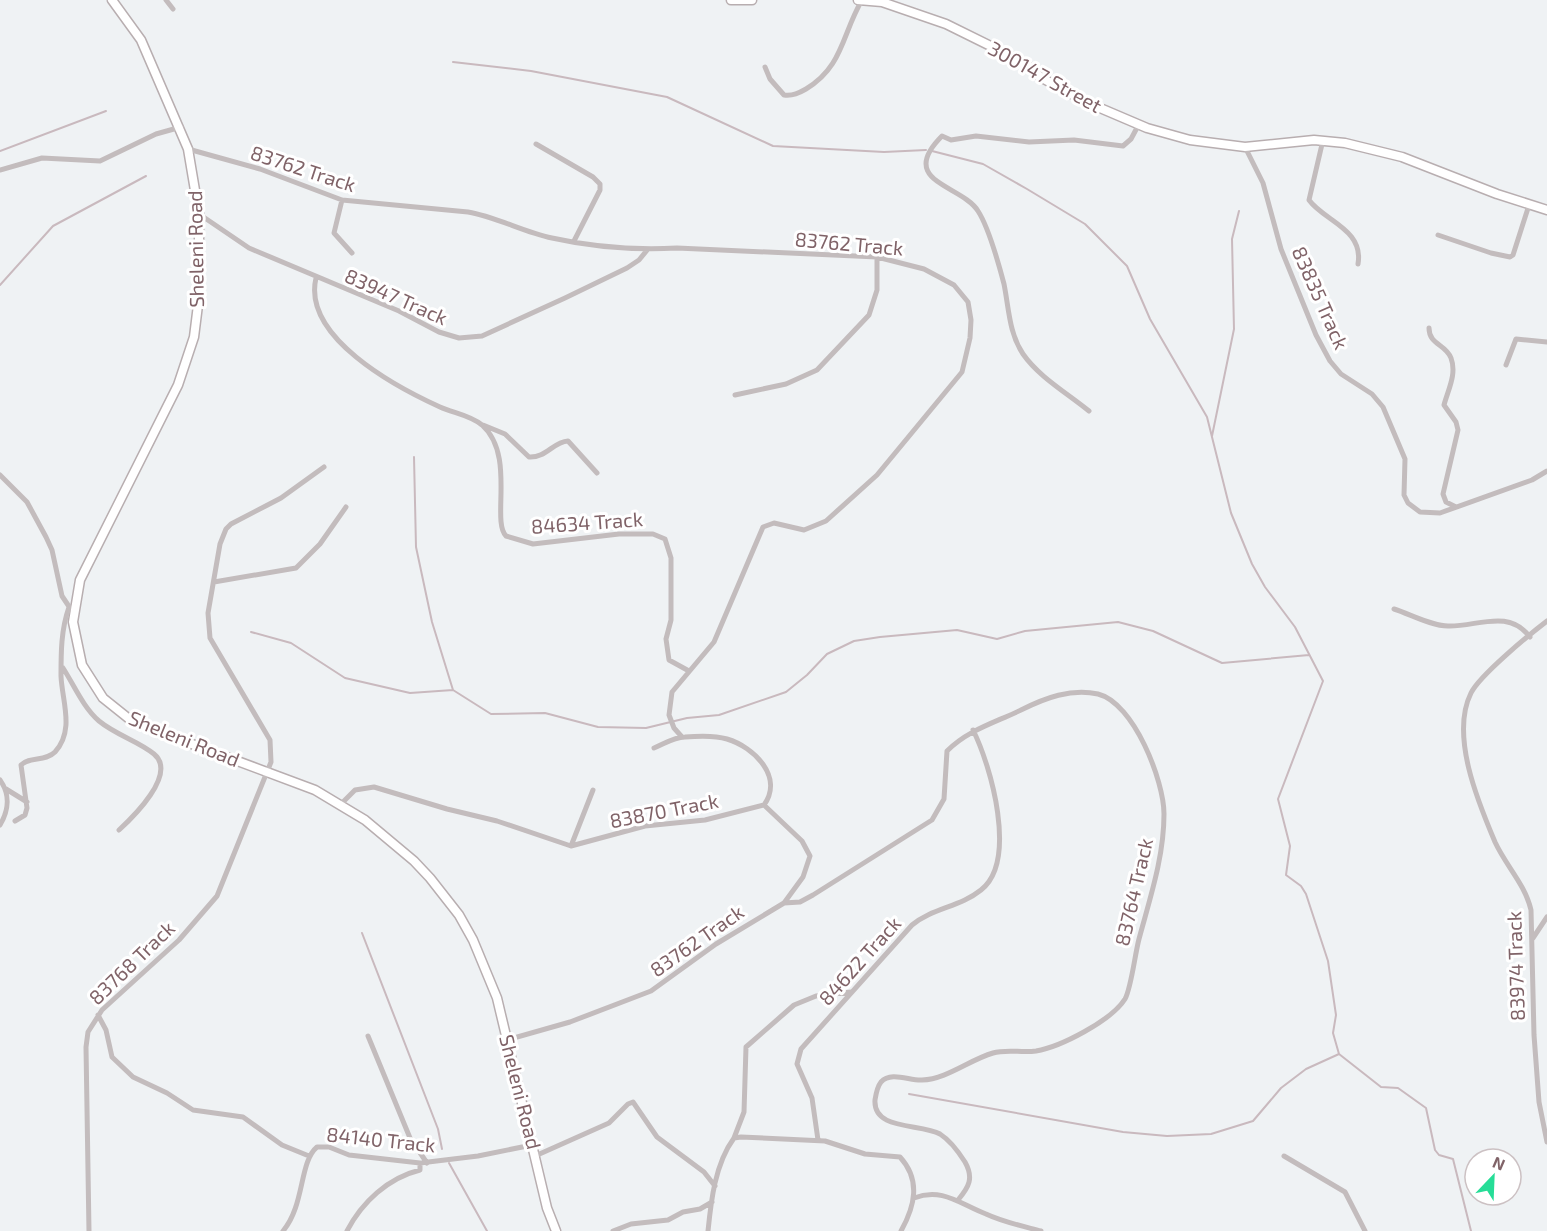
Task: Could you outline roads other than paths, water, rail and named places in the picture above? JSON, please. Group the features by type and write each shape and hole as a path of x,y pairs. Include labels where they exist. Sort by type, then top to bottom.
{"street":[{"name":"Sheleni Road","path":"112,0 141,40 181,127 188,149 199,214 199,297 189,358 178,385 80,579 71,609 81,665 103,698 118,712 152,730 315,790 365,820 414,861 459,915 473,940 493,988 547,1208 556,1231"},
{"path":"166,0 173,9"},
{"path":"731,0 752,0"},
{"path":"765,67 770,79 784,95 793,95 810,86 831,69 838,57 860,0"},
{"name":"300147 Street","path":"860,0 883,1 946,24 1000,49 1074,96 1139,124 1190,140 1245,147 1323,140 1402,157 1547,210"},
{"path":"1089,411 1033,367 1015,341 1003,283 982,219 969,202 935,182 928,166 927,155 942,136 951,140 976,136 1029,142 1087,141 1119,147 1128,144 1139,124"},
{"path":"0,170 42,158 100,161 156,134 181,127"},
{"path":"1323,140 1309,200 1349,234 1358,252 1358,264"},
{"path":"536,144 593,177 600,184 600,190 574,241"},
{"name":"83835 Track","path":"1245,147 1263,183 1281,249 1316,335 1330,361 1341,374 1372,394 1383,407 1405,459 1406,499 1412,507 1423,513 1440,513 1532,480 1547,471"},
{"name":"83762 Track","path":"188,149 260,169 342,200 485,215 552,238 648,249 677,248 877,257 924,268 954,285 965,296 972,320 969,350 962,372 877,475 826,522 804,530 774,523 763,527 714,642 675,686 669,706 671,722 682,737"},
{"path":"342,200 334,233 352,253"},
{"path":"1438,235 1491,254 1510,257 1513,255 1529,205"},
{"name":"83947 Track","path":"199,214 249,248 399,311 444,335 469,338 482,336 627,268 639,260 648,249"},
{"path":"735,395 786,384 817,370 870,315 877,291 877,257"},
{"path":"316,278 313,291 318,307 338,343 350,354 380,374 438,406 505,434 520,452 529,457 540,456 567,441 597,473"},
{"path":"1429,328 1431,339 1447,351 1452,360 1452,378 1444,407 1456,422 1458,430 1443,494 1449,505 1456,506"},
{"path":"1506,365 1516,339 1547,342"},
{"name":"84634 Track","path":"481,424 491,436 497,452 503,488 499,525 502,533 510,539 533,544 619,534 653,534 665,538 671,558 671,620 666,639 669,660 689,671"},
{"name":"83768 Track","path":"89,1231 86,1047 88,1032 98,1016 179,940 217,896 268,771 273,753 270,740 210,638 208,612 220,544 226,530 240,518 281,498 324,467"},
{"path":"0,475 27,502 49,543 62,596 71,609 61,637 66,709 64,735 53,754 22,763 27,802 25,815 15,821"},
{"path":"214,582 286,570 301,565 346,507"},
{"path":"1394,609 1448,626 1507,621 1520,625 1530,637"},
{"name":"83974 Track","path":"1547,621 1478,683 1468,701 1464,736 1469,770 1496,843 1528,900 1533,938 1534,1035 1539,1102 1547,1142"},
{"path":"62,666 98,720 117,735 154,754 158,759 159,775 156,786 147,802 119,830"},
{"name":"83764 Track","path":"784,903 800,902 813,895 932,820 944,799 947,751 973,730 1053,696 1082,692 1105,697 1118,707 1143,743 1161,790 1164,814 1150,905 1136,951 1127,994 1117,1008 1096,1024 1043,1049 996,1052 936,1077 922,1080 893,1077 880,1083 875,1103 876,1113 880,1117 890,1122 932,1131 950,1141 957,1150 971,1177 958,1200"},
{"name":"84622 Track","path":"818,1140 812,1098 797,1060 807,1041 912,925 930,914 970,898 987,885 995,871 1001,838 1000,819 981,750 973,730"},
{"path":"654,748 682,737 716,737 735,742 755,756 768,770 771,789 764,805"},
{"path":"0,780 6,789 27,802"},
{"path":"341,804 355,790 374,787 497,821 571,846 593,790"},
{"path":"0,825 7,808 6,789"},
{"name":"83762 Track","path":"507,1040 570,1022 651,991 716,944 784,903 803,877 810,856 802,841 764,805"},
{"name":"83870 Track","path":"571,846 645,826 705,820 764,805"},
{"path":"1533,938 1547,916"},
{"path":"708,1231 715,1186 727,1149 744,1112 746,1047 794,1005 816,996 851,992"},
{"path":"98,1016 106,1030 115,1062 150,1087 167,1093 193,1110 243,1117 282,1145 309,1156"},
{"path":"347,1231 357,1215 377,1192 422,1165 368,1036"},
{"path":"535,1156 609,1123 633,1102 657,1137 704,1172 715,1186"},
{"path":"734,1138 818,1140 865,1154 900,1157 908,1165 912,1174 914,1198 901,1231"},
{"name":"84140 Track","path":"283,1231 297,1208 309,1156 317,1147 324,1146 349,1155 422,1165 532,1145"},
{"path":"1284,1156 1340,1188 1356,1209 1365,1231"},
{"path":"914,1198 931,1193 958,1200 985,1214 1041,1231"},
{"path":"613,1231 631,1224 668,1220 712,1202"}],"waterway":[{"path":"453,62 531,71 667,97 773,146 884,152 926,150"},
{"path":"0,151 106,111"},
{"path":"932,151 983,164 1085,224 1127,266 1150,319 1207,417 1231,513 1252,564 1265,587 1295,627 1323,681 1278,799 1290,846 1286,875 1301,886 1306,894 1328,961 1336,1015 1333,1033 1339,1054 1381,1087 1398,1088 1426,1108 1435,1150 1439,1155 1453,1159 1471,1231"},
{"path":"0,285 53,226 146,176"},
{"path":"1212,436 1234,329 1232,239 1239,211"},
{"path":"414,457 416,547 432,622 453,690 491,714 545,713 598,727 646,728 687,718 719,715 786,692 807,675 827,654 854,641 957,630 997,639 1025,631 1118,622 1153,631 1222,663 1309,655"},
{"path":"251,632 291,643 345,678 410,693 453,690"},
{"path":"362,933 438,1129 442,1149"},
{"path":"909,1094 1123,1132 1167,1136 1211,1134 1253,1121 1281,1088 1306,1069 1339,1054"},
{"path":"449,1163 487,1231"}]}
